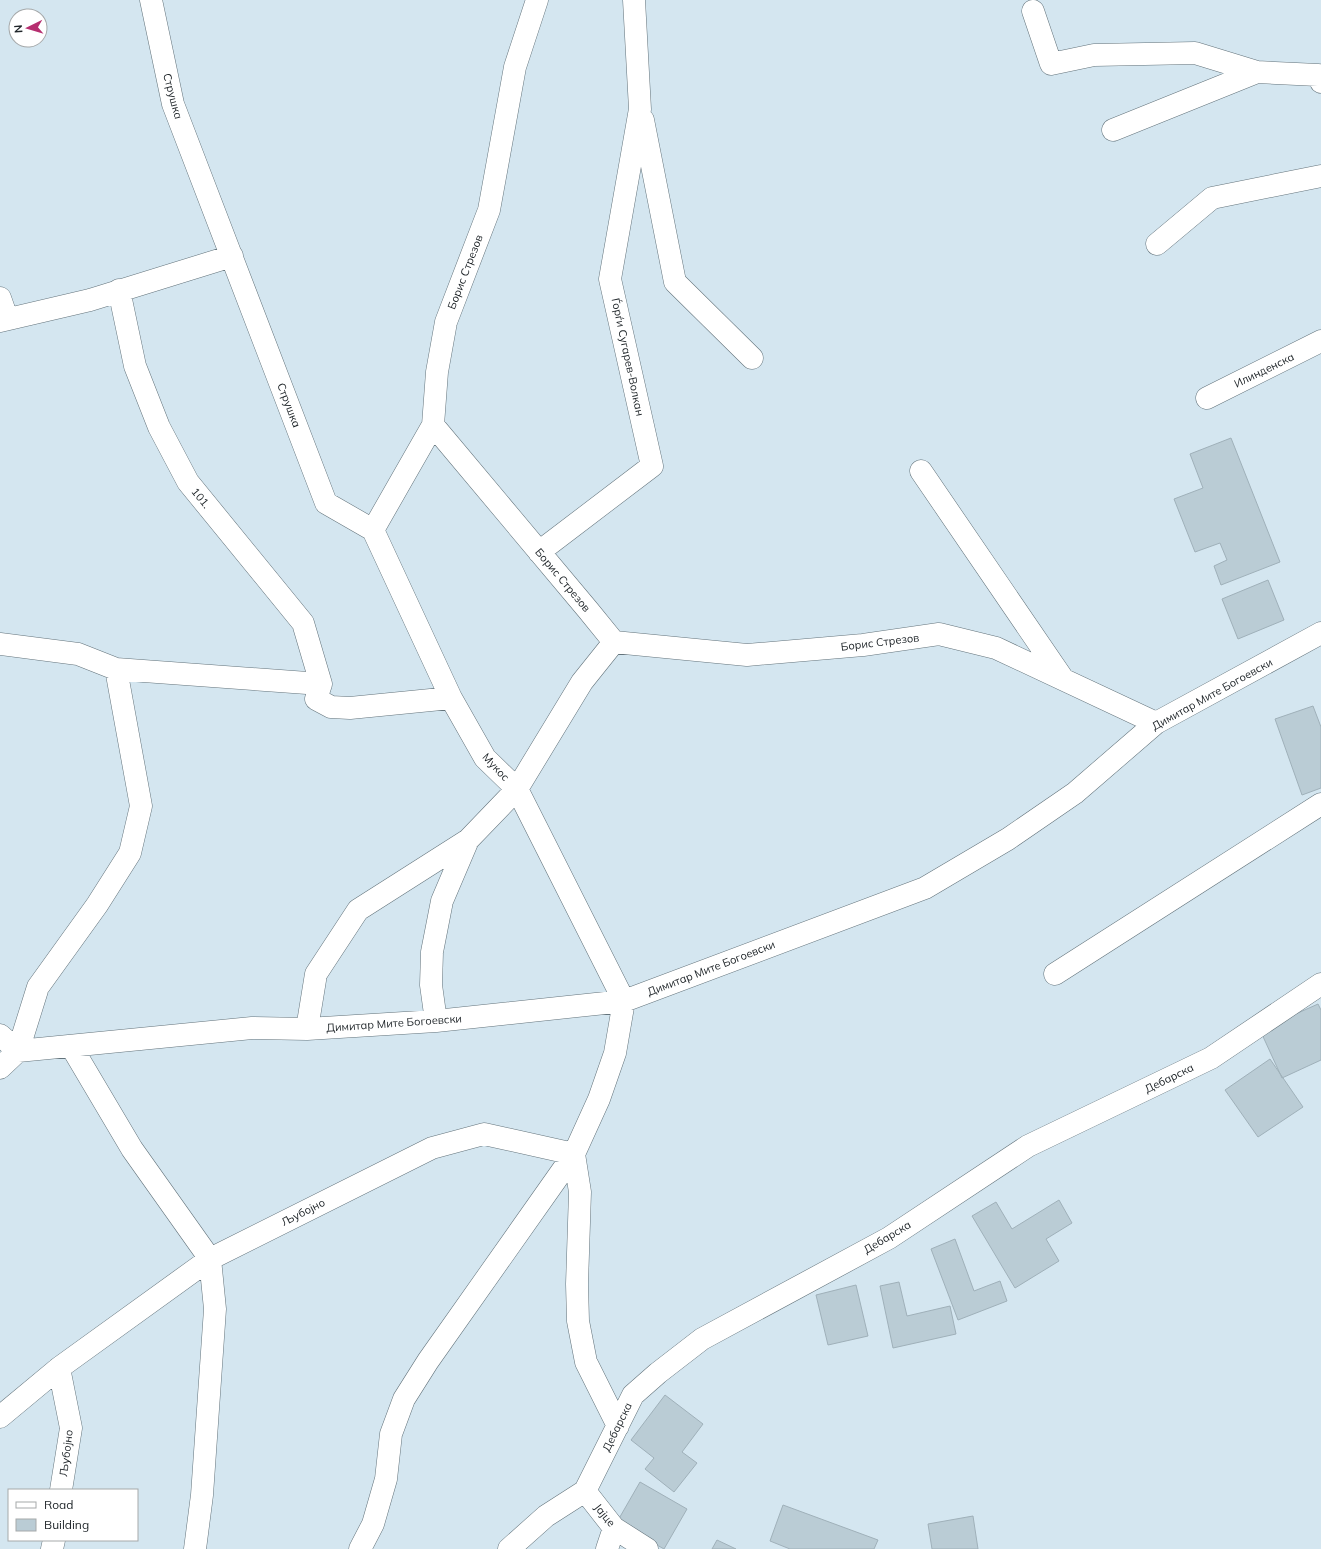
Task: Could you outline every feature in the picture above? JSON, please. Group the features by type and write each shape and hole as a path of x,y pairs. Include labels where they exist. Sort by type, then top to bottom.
{"street":[{"name":"Струшка","path":"151,0 173,104 326,503 373,530"},
{"name":"Борис Стрезов","path":"537,0 515,67 489,210 446,322 437,372 432,425 614,642 747,655 863,645 939,634 996,648 1156,723"},
{"name":"Ѓорѓи Сугарев-Волкан","path":"634,0 640,109 675,282 752,358"},
{"path":"1033,12 1051,64 1094,55 1195,53 1257,72 1318,75 1321,82"},
{"path":"1113,130 1257,72"},
{"name":"Ѓорѓи Сугарев-Волкан","path":"539,552 652,466 610,279 640,109"},
{"path":"1157,244 1212,198 1321,176"},
{"path":"0,298 4,320 90,300 232,256"},
{"name":"101.","path":"119,290 135,366 159,427 188,482 303,623 321,684"},
{"name":"Илинденска","path":"1207,398 1321,341"},
{"path":"373,530 432,425"},
{"path":"921,471 1063,680"},
{"name":"Мукос","path":"373,530 451,698 485,758 517,789 624,1001"},
{"name":"Димитар Мите Богоевски","path":"18,1051 252,1028 307,1028 436,1021 624,1001 924,888 1008,839 1075,793 1156,723 1321,633"},
{"path":"307,1028 316,974 358,910 468,840 517,789 582,682 614,642"},
{"path":"0,644 78,654 116,669 321,684 316,699 330,707 350,708 451,698"},
{"path":"0,1068 18,1051 38,987 97,904 130,853 141,806 116,669"},
{"path":"1055,974 1321,804"},
{"path":"436,1021 431,985 432,952 442,900 468,840"},
{"name":"Дебарска","path":"585,1491 633,1395 658,1373 702,1339 889,1238 1028,1146 1211,1058 1321,984"},
{"path":"360,1549 372,1524 386,1479 391,1434 404,1399 428,1361 574,1154 599,1098 614,1053 624,1001"},
{"path":"0,1035 18,1051"},
{"path":"71,1046 132,1149 210,1259 215,1309 202,1495 194,1549"},
{"name":"Љубојно","path":"0,1418 59,1368 210,1259 432,1148 484,1134 574,1154"},
{"path":"574,1154 580,1192 577,1284 578,1321 586,1362 618,1426"},
{"name":"Љубојно","path":"59,1368 71,1428 61,1489"},
{"path":"509,1549 546,1516 585,1491"},
{"name":"Јајце","path":"585,1491 614,1528 647,1549"},
{"path":"607,1549 614,1528"}],"building":[{"path":"1231,438 1280,562 1221,585 1214,566 1227,560 1220,543 1195,552 1174,499 1203,488 1190,454"},
{"path":"1268,580 1284,620 1238,639 1222,599"},
{"path":"1313,706 1321,727 1321,788 1302,795 1275,719"},
{"path":"1318,1004 1321,1010 1321,1060 1282,1078 1260,1030"},
{"path":"1270,1059 1303,1107 1258,1137 1225,1090"},
{"path":"1059,1200 1072,1223 1046,1239 1059,1261 1015,1288 972,1216 996,1202 1012,1229"},
{"path":"955,1239 974,1291 1000,1281 1007,1301 958,1320 931,1249"},
{"path":"899,1282 907,1316 950,1306 956,1334 893,1348 880,1286"},
{"path":"856,1285 868,1336 828,1345 816,1295"},
{"path":"665,1395 703,1424 682,1452 697,1463 674,1492 645,1469 654,1458 631,1440"},
{"path":"640,1482 687,1509 664,1549 617,1522"},
{"path":"783,1505 878,1540 874,1549 790,1549 770,1541"},
{"path":"973,1516 978,1549 932,1549 928,1524"},
{"path":"717,1540 736,1549 712,1549"}]}
